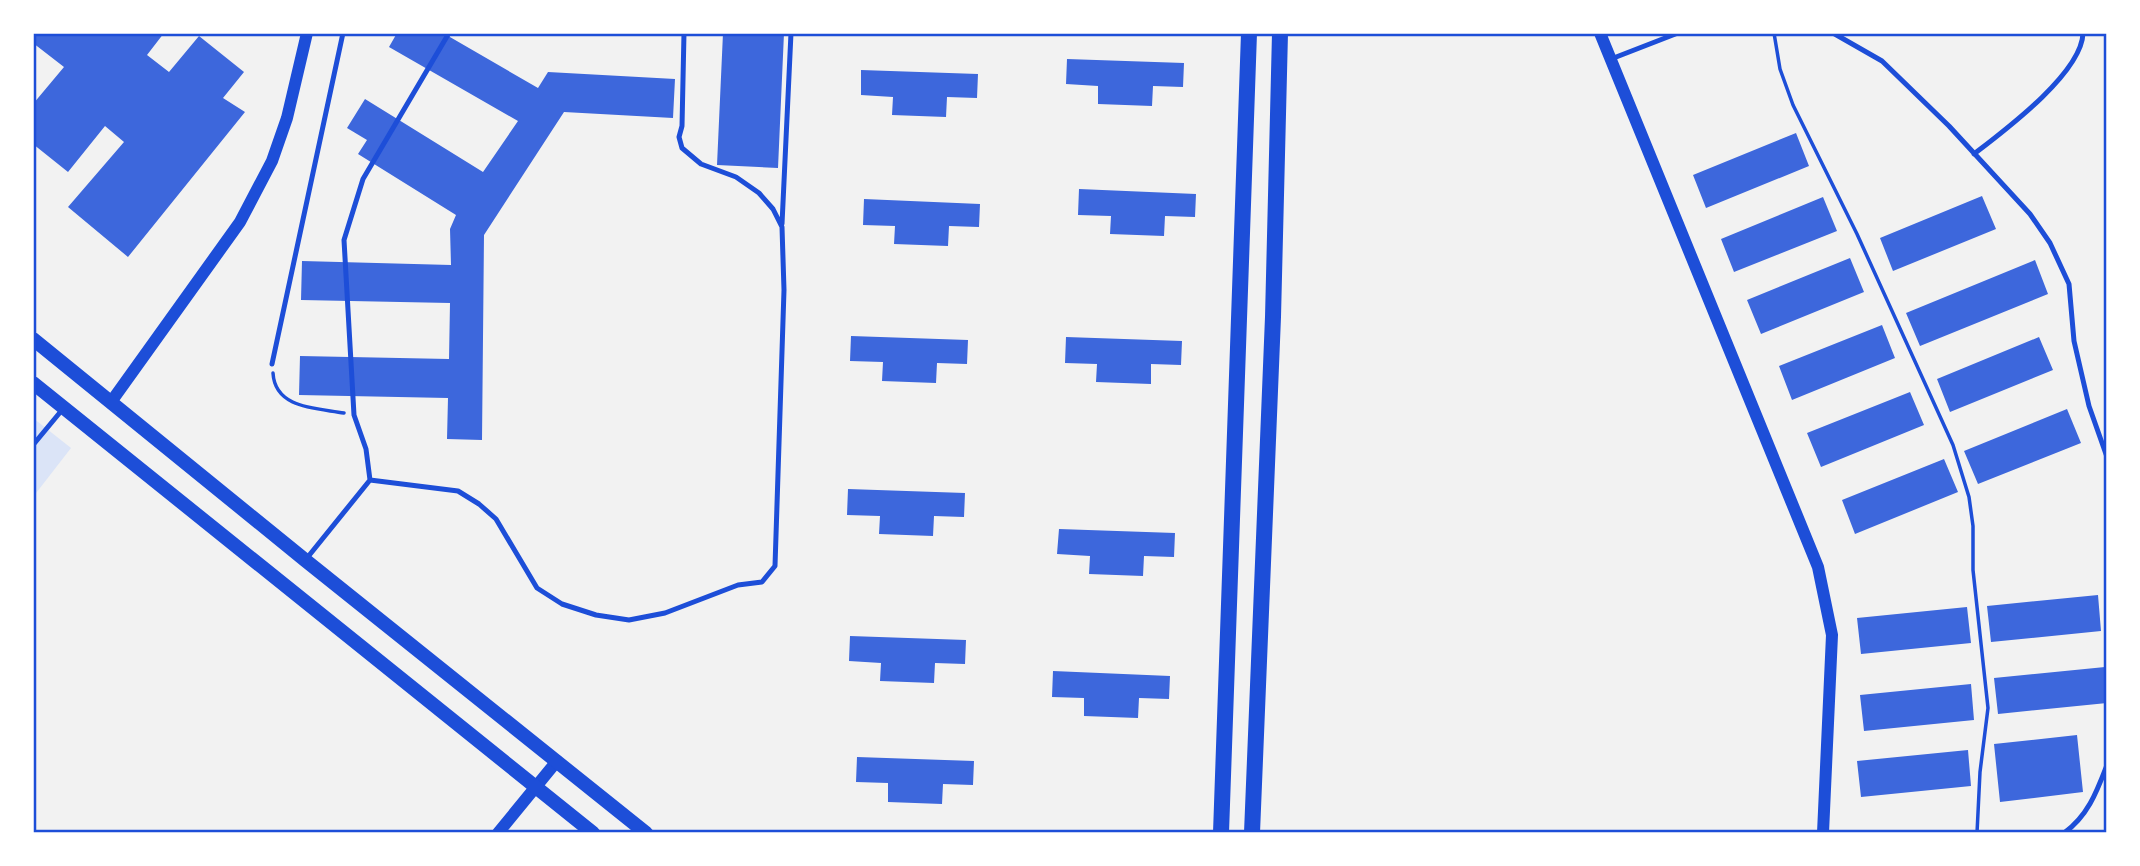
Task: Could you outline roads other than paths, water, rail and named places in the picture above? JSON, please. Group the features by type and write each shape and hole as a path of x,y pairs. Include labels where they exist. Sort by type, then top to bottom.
{"main road":[{"path":"1222,833 1248,33"},
{"path":"1252,833 1273,317 1280,33"},
{"path":"33,339 646,833"},
{"path":"33,383 593,833"}],"street":[{"path":"111,402 240,222 272,161 287,118 307,33"},
{"path":"1600,33 1818,567 1832,635 1823,833"},
{"path":"498,833 557,761"}],"lane":[{"path":"272,364 343,33"},
{"path":"305,560 370,480 366,449 354,415 344,240 363,179 449,33"},
{"path":"684,33 682,126 679,137 682,148 701,164 736,177 759,192 774,209 782,227"},
{"path":"370,480 458,491 496,519 537,588 562,604 596,615 629,620 665,613 738,585 762,582 775,566 784,290 782,227 792,33"},
{"path":"1611,59 1678,33"},
{"path":"1833,33 1882,61 1974,153 2030,214 2050,243 2069,285 2074,341 2089,405 2107,457"},
{"path":"1974,153 2020,119 2056,83 2083,43 2083,33"},
{"path":"33,445 64,407"},
{"path":"2064,833 2092,803 2107,765"},
{"path":"2072,827 2078,833"}]}
